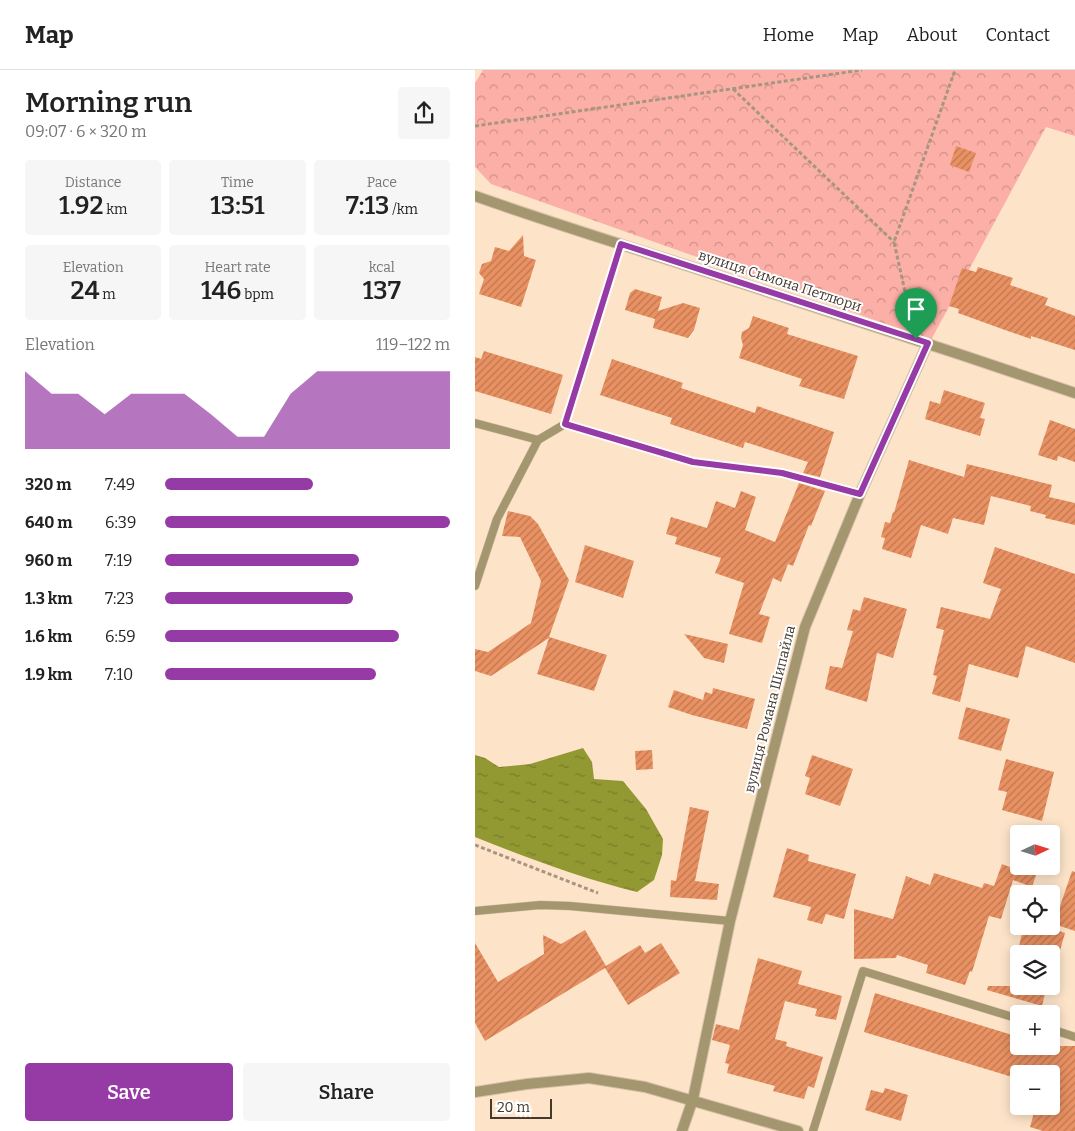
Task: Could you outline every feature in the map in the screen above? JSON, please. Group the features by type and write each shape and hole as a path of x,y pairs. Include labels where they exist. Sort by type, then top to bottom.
{"street":[{"name":"вулиця Симона Петлюри","path":"475,196 569,230 621,244 916,339 1075,393"},
{"name":"вулиця Романа Шипайла","path":"682,1131 693,1100 731,921 805,627 860,494 928,343"},
{"path":"475,1092 527,1084 589,1078 645,1086 798,1131"}],"lane":[{"path":"475,586 497,519 538,440 565,424 621,244"},
{"path":"475,423 538,440"},
{"path":"565,424 693,462 782,473 860,494"},
{"path":"475,911 540,905 570,906 731,921"},
{"path":"813,1131 863,971 1010,1016"},
{"path":"1060,1032 1075,1037"}],"path":[{"path":"475,126 862,70"},
{"path":"916,339 894,242 955,70"},
{"path":"733,89 894,242"},
{"path":"475,845 602,895"}],"green space":[{"path":"483,70 1075,70 1075,136 1046,127 931,340 491,184 475,167 475,83"}],"water":[{"path":"583,748 592,762 594,779 623,781 646,809 663,839 662,855 654,880 637,892 555,867 475,837 475,755 485,758 499,767 530,764"}],"building":[{"path":"956,146 976,153 969,172 950,165"},
{"path":"523,235 524,256 536,260 521,307 479,294 484,279 479,273 482,264 491,261 495,247 509,251"},
{"path":"978,267 1013,278 1010,285 1048,298 1045,305 1075,316 1075,350 1031,336 1031,339 1005,330 958,313 959,309 949,306 962,268 976,272"},
{"path":"635,289 662,297 658,311 683,303 700,308 694,330 688,338 653,328 655,319 625,310 630,293"},
{"path":"753,316 789,328 787,334 858,356 844,399 799,386 802,379 739,358 743,345 742,332 749,328"},
{"path":"484,351 563,375 551,414 475,391 475,357 481,359"},
{"path":"612,359 683,383 681,388 755,413 757,406 834,432 820,477 803,473 808,462 745,442 743,448 670,424 672,418 600,395"},
{"path":"944,390 985,403 980,418 985,419 980,436 925,419 930,401 940,404"},
{"path":"1050,420 1075,429 1075,462 1058,456 1057,461 1038,455"},
{"path":"909,460 964,477 967,464 1052,485 1049,497 1075,503 1075,525 1045,518 1046,515 1030,511 1031,506 991,496 984,525 953,518 948,534 921,525 911,558 882,549 885,538 881,537 885,522 890,523 894,513"},
{"path":"799,483 825,491 793,566 788,564 781,582 773,578 759,614 770,617 762,643 729,634 744,583 715,573 721,558 675,544 677,537 666,534 671,517 707,528 716,501 735,508 741,491 756,497 745,530 775,542"},
{"path":"508,511 530,516 538,524 569,580 549,637 607,655 594,691 537,674 549,638 491,676 475,671 475,649 488,652 531,623 541,581 520,537 502,536"},
{"path":"585,545 634,561 623,598 575,582"},
{"path":"995,547 1075,574 1075,663 1026,646 1018,678 969,664 960,702 932,694 937,676 933,675 944,630 936,628 941,607 990,619 1001,589 983,583"},
{"path":"864,597 907,609 893,658 877,653 867,702 825,689 830,666 842,668 853,631 847,630 853,609 860,611"},
{"path":"684,634 728,644 724,663 704,658"},
{"path":"713,688 755,699 747,729 668,707 674,690 703,700 705,692 712,694"},
{"path":"966,707 1010,719 1001,751 958,739"},
{"path":"652,750 653,769 636,770 635,751"},
{"path":"812,755 853,769 840,806 805,794 810,778 805,776"},
{"path":"1006,759 1054,772 1042,821 1002,810 1007,792 998,790"},
{"path":"690,807 709,811 695,881 719,884 717,900 670,897 671,880 676,881"},
{"path":"787,848 809,855 808,861 856,874 844,919 826,914 822,924 807,920 811,907 773,897"},
{"path":"1002,864 1010,867 1010,875 1036,875 1033,885 1027,885 1013,880 1001,919 989,916 972,972 970,971 965,985 926,973 928,965 897,955 896,958 854,959 854,909 893,919 906,876 930,885 934,873 982,888 984,883 994,886"},
{"path":"1072,871 1075,872 1075,931 1060,926 1060,906"},
{"path":"585,930 606,966 640,945 645,953 661,943 680,973 628,1005 605,968 485,1041 475,1023 475,943 498,982 544,954 543,935 561,944"},
{"path":"1060,931 1065,933 1060,950 1060,945 1019,945 1022,935 1060,935"},
{"path":"758,958 802,971 798,984 842,996 836,1020 815,1016 817,1009 785,1001 775,1039 787,1042 786,1046 823,1057 814,1088 808,1086 804,1099 773,1091 775,1086 727,1073 729,1064 725,1063 730,1045 712,1040 716,1024 739,1030"},
{"path":"988,986 1010,986 1010,995 1045,995 1042,1005 1039,1005 987,990"},
{"path":"875,993 1010,1034 1010,1055 1060,1055 1060,1046 1075,1046 1075,1131 1043,1131 1030,1127 1033,1115 1060,1115 1060,1065 1010,1065 1010,1076 864,1032"},
{"path":"885,1088 908,1095 901,1121 865,1110 871,1090 883,1093"}],"route":[{"path":"621,244 916,339 928,343 860,494 782,473 693,462 565,424 621,244"}]}
